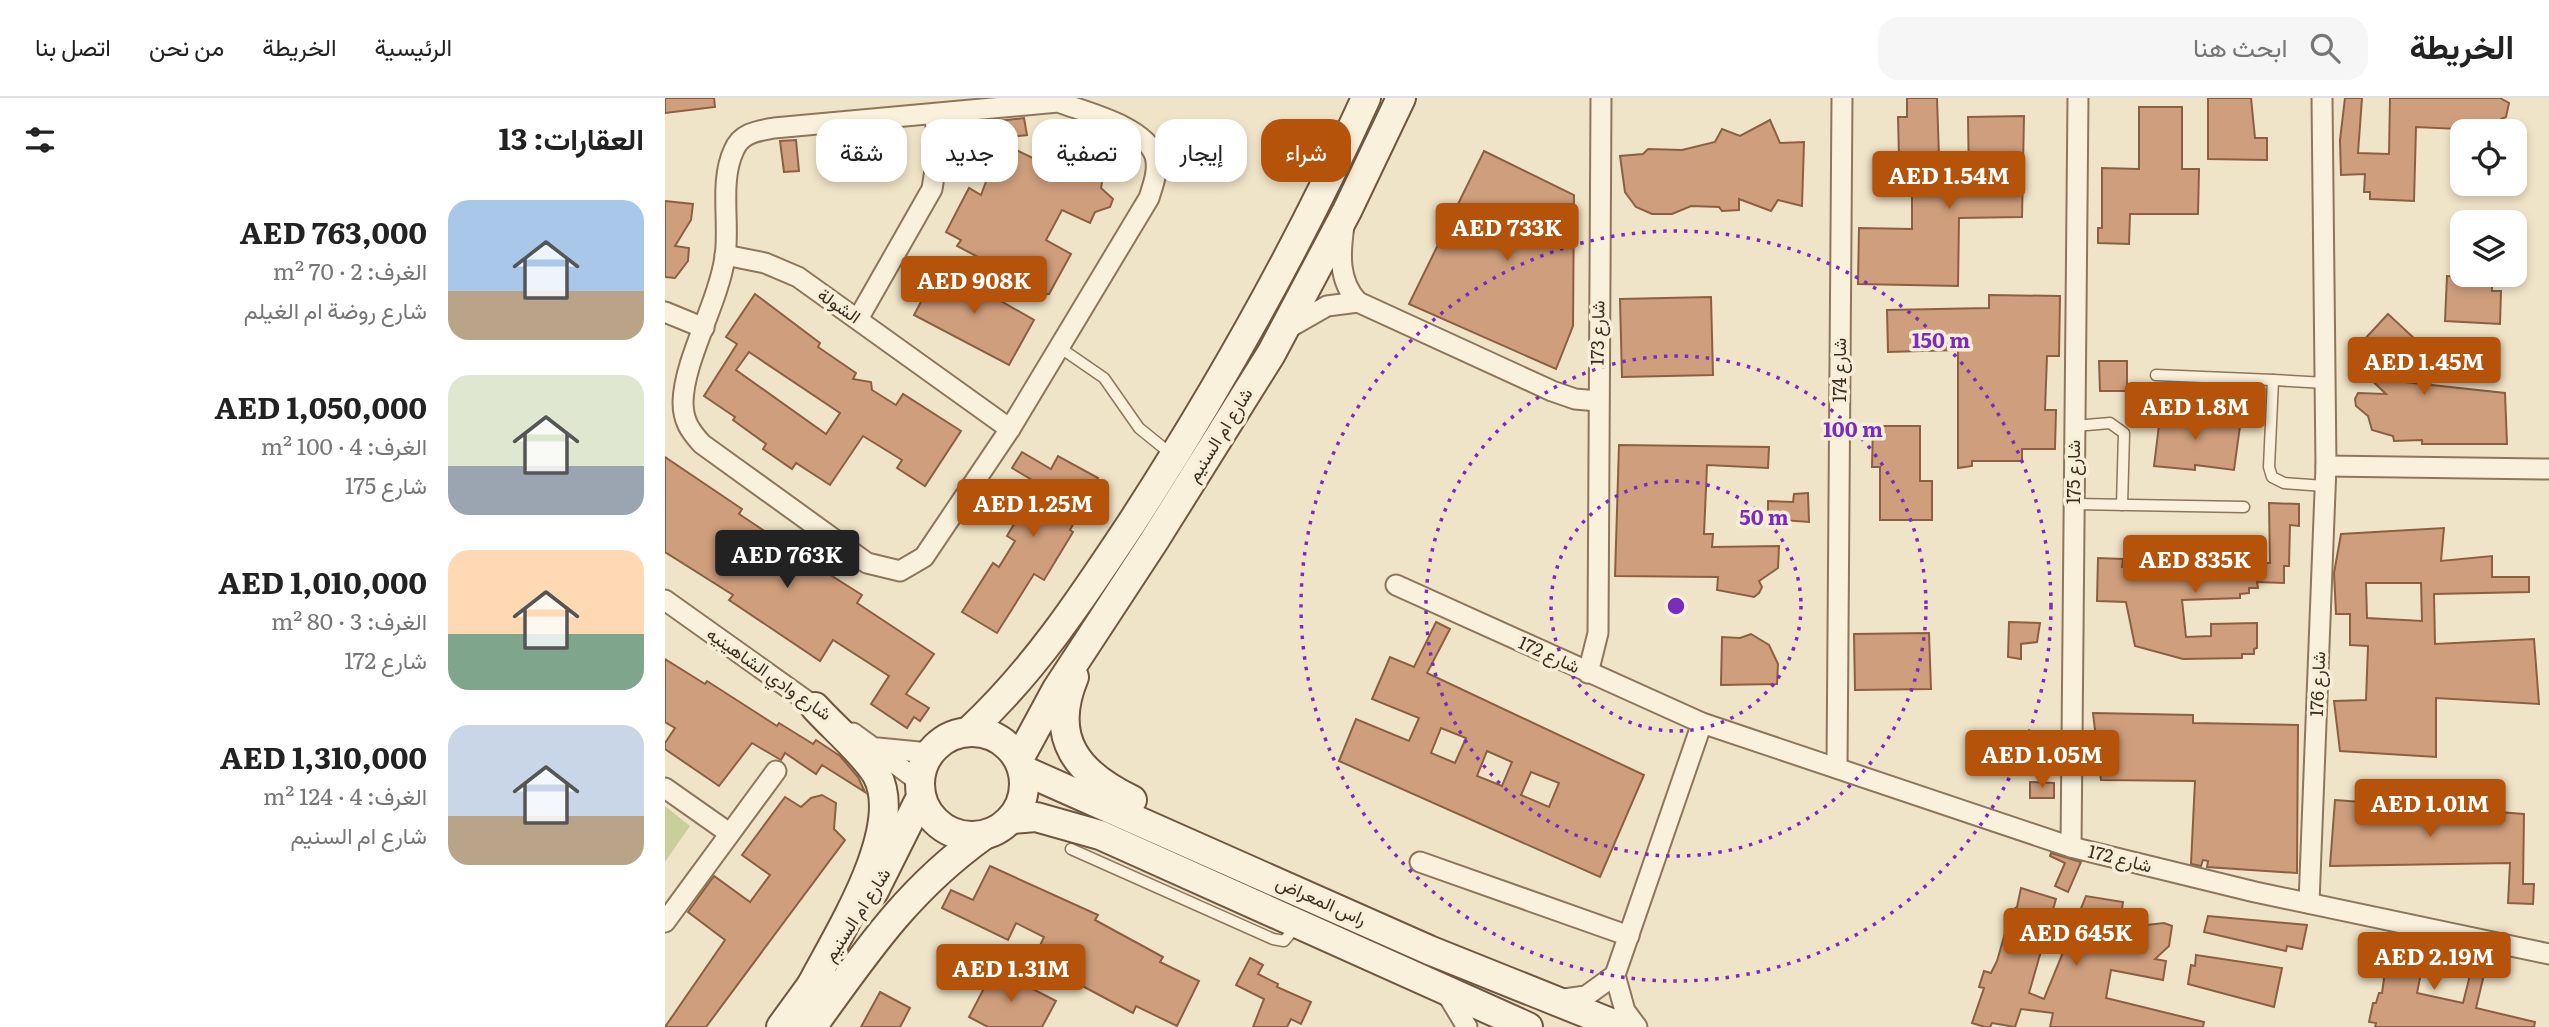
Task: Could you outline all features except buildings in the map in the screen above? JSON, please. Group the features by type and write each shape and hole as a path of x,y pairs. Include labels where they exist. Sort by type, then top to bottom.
{"main road":[{"name":"شارع ام السنيم","path":"968,732 998,704 1057,634 1175,456 1275,281 1366,98"},
{"name":"شارع ام السنيم","path":"1021,765 1042,714 1154,541 1284,331 1347,211 1401,98"},
{"path":"1092,634 1070,685 1066,707 1069,747 1084,769 1123,796 1253,854 1315,898"},
{"path":"811,986 873,857 884,800 876,774 815,707"},
{"path":"968,732 998,738 1021,765 1023,796 1011,819 999,829 984,835 952,832 939,824 921,789 929,753 954,735 968,732"},
{"name":"راس المعراض","path":"1021,765 1315,898 1551,1000 1621,1027"},
{"name":"شارع ام السنيم","path":"781,1027 888,868 921,789"},
{"name":"راس المعراض","path":"1011,819 1036,817 1100,835 1447,993 1510,1025"},
{"name":"شارع ام السنيم","path":"812,1027 901,906 951,859 984,835"}],"street":[{"path":"1352,98 1352,128"},
{"name":"شارع 173","path":"1588,673 1598,633 1601,98"},
{"name":"شارع 174","path":"1837,768 1842,98"},
{"name":"شارع 175","path":"2071,846 2078,98"},
{"name":"شارع 176","path":"2309,903 2326,466 2322,98"},
{"path":"1058,100 1142,137 1155,155 1156,177 1149,198 1010,429 925,557 900,571 884,570 867,563 702,444 690,431 684,419 683,400 719,284 725,255 729,168 740,140 752,132 935,114 1058,100"},
{"path":"858,319 932,190 939,144 935,114"},
{"path":"1347,211 1342,266 1347,288 1358,302 1552,391 1575,399 1598,401"},
{"name":"الشولة","path":"725,255 765,263 798,276 1010,429"},
{"path":"1284,331 1327,306 1358,302"},
{"path":"665,312 704,328"},
{"path":"2326,466 2549,469"},
{"name":"شارع 172","path":"1396,585 1702,723 2071,846 2309,903 2549,954"},
{"name":"شارع وادي الشاهينيه","path":"665,600 873,747 921,789"},
{"path":"1637,1027 1621,1002 1615,975 1702,723"},
{"name":"شارع وادي الشاهينيه","path":"873,747 929,753"},
{"path":"665,922 776,771"},
{"path":"665,788 729,833"},
{"path":"1420,862 1629,936"},
{"path":"1551,1000 1586,996 1615,975"},
{"path":"1447,993 1467,1027"}],"lane":[{"path":"1059,347 1104,378 1139,428 1175,456"},
{"path":"2156,375 2325,383"},
{"path":"2273,380 2269,467 2272,477 2284,484 2325,486"},
{"path":"2075,426 2110,423 2124,433 2122,505"},
{"path":"2074,504 2244,507"},
{"path":"1071,849 1273,939 1284,942 1289,935 1291,922"}],"green space":[{"path":"665,806 690,826 665,862"}]}
